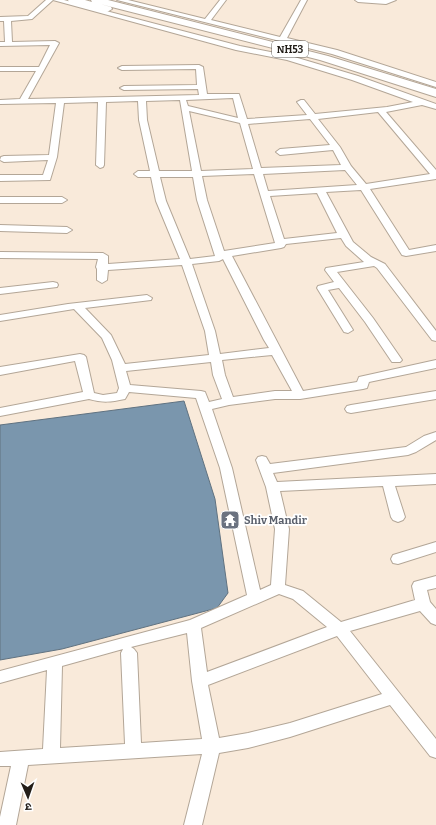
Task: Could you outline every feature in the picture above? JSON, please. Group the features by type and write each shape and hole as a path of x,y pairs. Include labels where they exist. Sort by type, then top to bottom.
{"highway":[{"name":"NH53","path":"73,0 304,59 349,72 436,102"},
{"name":"NH53","path":"96,0 138,15 324,58 436,93"},
{"path":"125,1 138,15 151,20"}],"street":[{"path":"9,43 4,19 30,18 50,0"},
{"path":"56,0 138,15 328,69 436,107"},
{"path":"207,21 223,0"},
{"path":"282,40 304,0"},
{"path":"358,0 386,2 393,0"},
{"path":"125,1 351,57 436,85"},
{"path":"0,44 55,43 50,56 40,69 22,102"},
{"path":"122,68 198,67 203,97"},
{"path":"0,69 40,69"},
{"path":"124,88 201,88"},
{"path":"0,102 236,96 281,242"},
{"path":"183,98 202,200 223,255 300,395"},
{"path":"142,99 143,120 161,201 186,262 210,331 219,375 229,401"},
{"path":"100,165 102,100"},
{"path":"0,178 47,178 53,157 60,101"},
{"path":"301,102 336,147 347,167 364,187 406,253 436,248"},
{"path":"184,108 244,122 380,110 423,102"},
{"path":"380,110 436,176"},
{"path":"280,152 336,147"},
{"path":"1,161 53,157"},
{"path":"138,174 197,174 347,167"},
{"path":"265,194 364,187 436,176"},
{"path":"321,191 350,244 367,259 381,266 436,338"},
{"path":"0,200 62,200"},
{"path":"0,228 67,230"},
{"path":"101,267 186,262 219,258 223,255 281,245 281,242 344,235"},
{"path":"0,255 103,256 101,267 102,280"},
{"path":"375,263 330,270 369,320 396,360"},
{"path":"342,284 322,288 348,330"},
{"path":"0,291 53,285"},
{"path":"0,318 77,306 147,298"},
{"path":"0,412 89,396 103,398 121,396 125,388 120,368 107,337 77,306"},
{"path":"120,368 276,351"},
{"path":"0,371 80,357 89,396"},
{"path":"205,407 229,401 275,395 300,395 363,385 363,380 436,364"},
{"path":"125,388 201,395 226,468 255,598"},
{"path":"351,409 436,395"},
{"path":"278,588 282,529 272,487 264,464 408,451 417,447 424,440 436,436"},
{"path":"272,487 436,479"},
{"path":"388,482 398,517"},
{"path":"398,559 436,547"},
{"path":"436,582 419,586 423,604 436,619"},
{"path":"0,677 193,625 278,588 298,595 339,628 436,751"},
{"path":"200,681 354,622 423,604"},
{"path":"193,625 200,681 212,747 194,825"},
{"path":"129,653 133,751"},
{"path":"51,757 55,661"},
{"path":"0,759 212,747 251,741 328,719 393,697"},
{"path":"7,825 21,758"}],"water":[{"path":"184,401 215,499 228,593 217,608 62,649 0,660 0,425"}],"place":[{"name":"Shiv Mandir","path":"230,520"}]}
